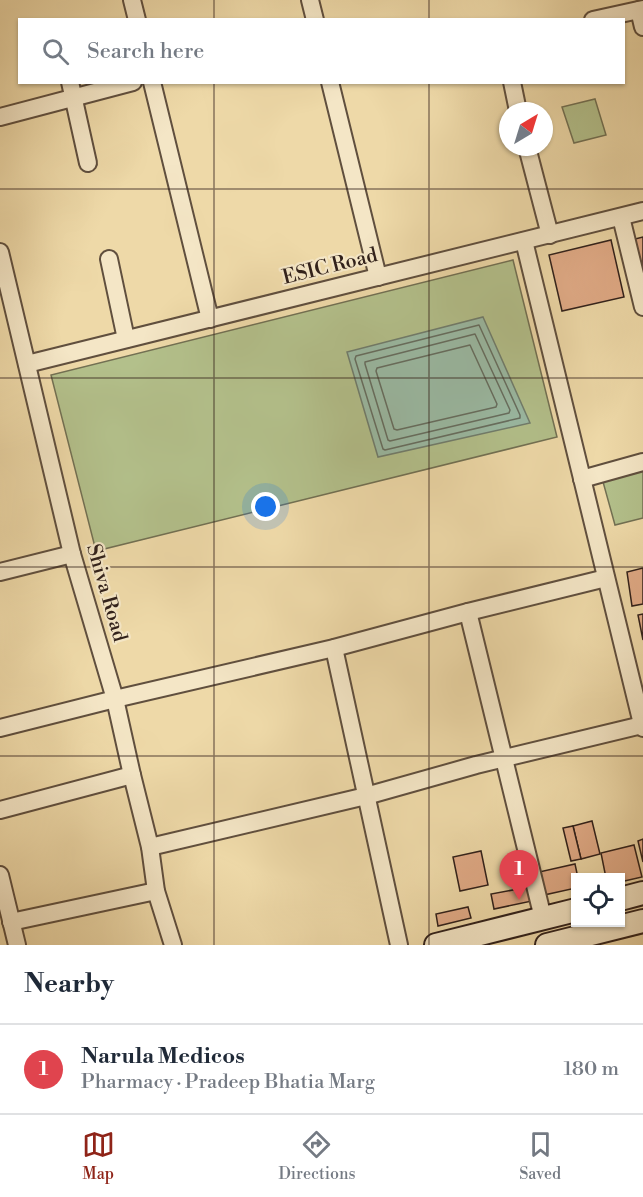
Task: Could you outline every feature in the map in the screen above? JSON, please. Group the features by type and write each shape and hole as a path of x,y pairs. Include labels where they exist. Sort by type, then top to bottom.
{"street":[{"path":"132,0 136,18"},
{"path":"310,0 314,18"},
{"path":"603,18 641,10 643,27"},
{"path":"0,117 72,90 118,84"},
{"path":"152,84 210,319"},
{"path":"330,84 378,277"},
{"path":"512,84 516,102"},
{"path":"72,90 88,163"},
{"path":"529,156 550,235"},
{"name":"ESIC Road","path":"27,364 643,211"},
{"path":"621,217 643,307"},
{"path":"150,847 366,796 476,765 643,726 524,241"},
{"name":"Shiva Road","path":"0,252 7,310 27,364 72,554 115,699 150,847 156,891 172,945"},
{"path":"109,259 126,339"},
{"path":"582,479 643,462"},
{"path":"0,572 72,554"},
{"path":"0,728 334,648 606,578"},
{"path":"468,612 543,918"},
{"path":"334,648 399,945"},
{"path":"0,810 132,775"},
{"path":"0,874 17,945"},
{"path":"11,922 156,891"},
{"path":"625,897 643,893"},
{"path":"436,945 571,911"},
{"path":"547,945 586,940 643,921"}],"green space":[{"path":"595,99 606,135 574,143 562,107"},
{"path":"513,260 557,437 96,551 51,375"},
{"path":"643,459 643,518 615,525 600,471"}],"water":[{"path":"483,317 530,423 378,457 347,352"}],"building":[{"path":"643,237 643,271 635,239"},
{"path":"611,240 624,297 562,311 549,255"},
{"path":"643,568 643,604 632,606 627,572"},
{"path":"643,614 643,640 638,615"},
{"path":"592,821 600,854 581,859 573,826"},
{"path":"573,826 581,859 571,861 563,828"},
{"path":"643,839 643,862 638,841"},
{"path":"634,845 642,877 625,881 625,873 605,873 601,853"},
{"path":"481,851 488,885 460,891 453,857"},
{"path":"575,864 577,873 571,873 571,889 544,895 539,872"},
{"path":"529,887 532,901 494,909 491,894"},
{"path":"468,907 471,918 438,926 436,914"}],"place":[{"name":"Narula Medicos","path":"519,900"}]}
